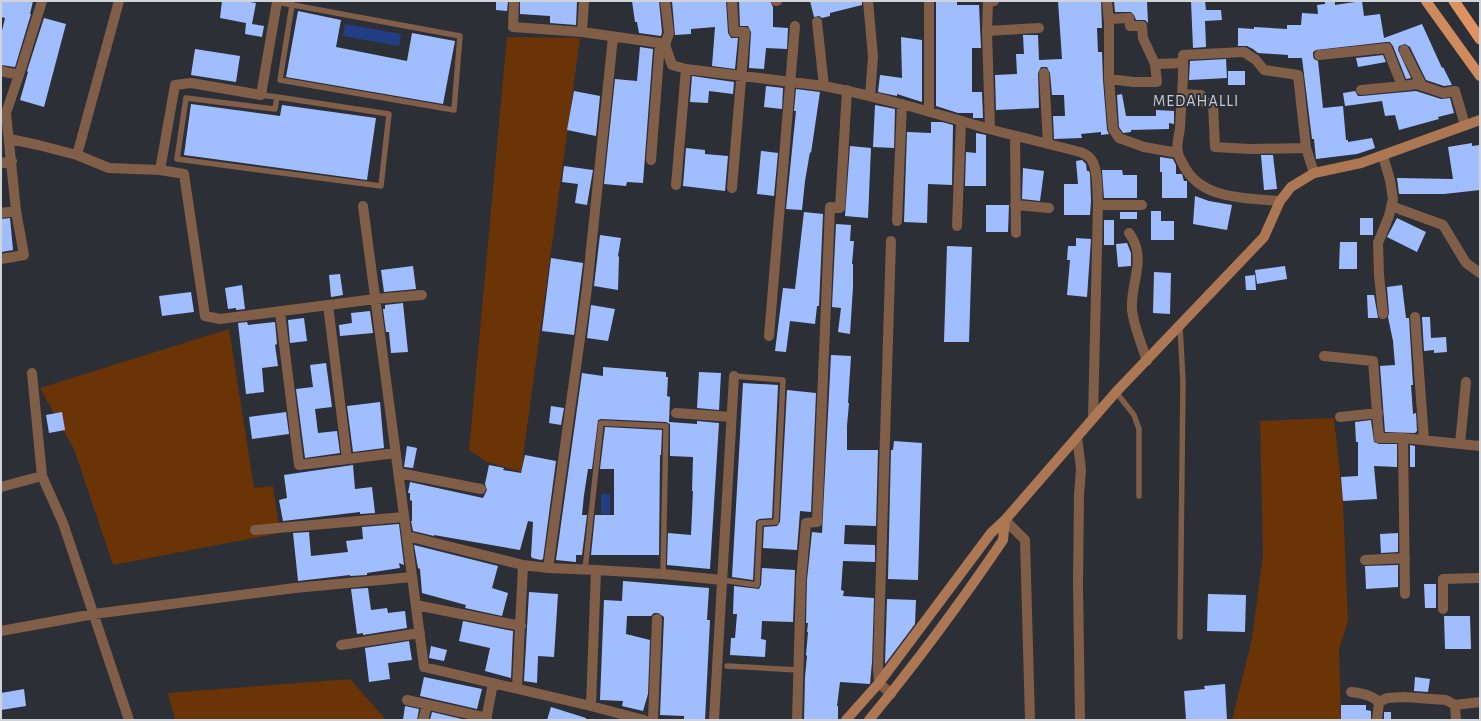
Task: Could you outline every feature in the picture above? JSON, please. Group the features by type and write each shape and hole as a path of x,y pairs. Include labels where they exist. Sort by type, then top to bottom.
{"highway":[{"path":"1454,1 1480,39"}],"main road":[{"path":"1426,1 1480,76"},
{"path":"846,720 879,683 991,533 1005,520 1116,392 1264,237 1280,201 1291,187 1314,173 1361,163 1384,156 1480,120"},
{"path":"869,720 966,595 1004,540 1005,520"}],"street":[{"path":"1,259 24,255 16,211 10,139 4,114 19,75 42,1"},
{"path":"76,155 119,1"},
{"path":"514,1 513,27 582,32 663,44"},
{"path":"582,32 584,1"},
{"path":"651,160 663,44 669,33 665,1"},
{"path":"732,1 734,32 745,32 732,188"},
{"path":"868,1 873,57 870,96"},
{"path":"929,1 929,112"},
{"path":"990,129 987,31 988,2 994,1"},
{"path":"1107,1 1109,80 1113,129 1119,138 1144,147 1178,153"},
{"path":"160,170 175,85 191,83 261,95 277,2"},
{"path":"1108,19 1129,18 1130,26 1142,26 1143,38 1155,64 1157,82 1109,80"},
{"path":"817,22 824,86"},
{"path":"769,336 795,26"},
{"path":"987,31 1038,28"},
{"path":"548,568 587,288 613,37"},
{"path":"663,44 672,65 686,69 790,81 847,90 1015,136 1080,152 1089,157 1093,163 1096,177 1098,205 1093,418"},
{"path":"1319,55 1388,48 1402,86"},
{"path":"1404,50 1422,86"},
{"path":"1280,201 1226,195 1211,190 1198,183 1186,170 1178,153 1184,79 1183,55 1244,52 1256,60 1264,70 1298,75 1306,148 1314,173"},
{"path":"1155,64 1183,63"},
{"path":"676,185 686,69"},
{"path":"1,71 19,75"},
{"path":"1044,73 1048,144"},
{"path":"1361,90 1417,84 1443,93 1454,91 1465,125"},
{"path":"797,720 801,580 806,523 817,522 830,207 840,208 847,90"},
{"path":"1182,94 1201,95 1204,102 1213,104 1215,146 1250,149 1306,148"},
{"path":"897,220 902,104"},
{"path":"957,226 961,121"},
{"path":"1015,136 1016,233"},
{"path":"10,139 76,155 109,168 160,170 184,174 205,316 220,319 375,299 422,295"},
{"path":"1383,314 1379,275 1378,243 1389,216 1393,200 1384,156"},
{"path":"1,163 12,161"},
{"path":"1016,205 1049,208"},
{"path":"1098,205 1142,205"},
{"path":"363,206 424,666 644,720"},
{"path":"1391,206 1443,225 1466,263 1480,273"},
{"path":"1,213 16,211"},
{"path":"1129,233 1136,244 1138,254 1132,310 1146,361"},
{"path":"890,694 879,683 878,659 891,241"},
{"path":"328,305 347,459"},
{"path":"280,312 299,465 396,453"},
{"path":"1415,317 1424,440"},
{"path":"1324,356 1373,360 1379,438 1403,438 1480,446"},
{"path":"32,373 42,476 64,523 129,720"},
{"path":"714,720 734,376"},
{"path":"1460,444 1466,382"},
{"path":"676,413 731,417"},
{"path":"1340,417 1378,413"},
{"path":"1077,436 1081,469 1079,495 1078,577 1080,720"},
{"path":"1403,438 1405,594"},
{"path":"399,473 480,489"},
{"path":"1,487 42,476"},
{"path":"255,530 404,517"},
{"path":"1005,520 1025,540 1030,720"},
{"path":"407,536 523,565 548,568 663,574 722,580"},
{"path":"1365,560 1405,558"},
{"path":"517,688 523,565"},
{"path":"590,570 591,706"},
{"path":"1,631 94,614 295,588 412,577"},
{"path":"1443,609 1443,579 1480,578"},
{"path":"416,605 521,626"},
{"path":"653,720 657,619"},
{"path":"341,645 420,633"},
{"path":"407,700 486,719 493,682"},
{"path":"1352,692 1361,693 1374,698 1379,702"},
{"path":"1379,702 1387,698 1404,697 1446,700 1455,705 1480,702"},
{"path":"1377,720 1379,702"},
{"path":"423,720 426,705"},
{"path":"1455,705 1456,720"}],"lane":[{"path":"277,2 460,36 454,110 280,80 292,5"},
{"path":"261,95 277,97 389,114 381,186 177,159 186,98 275,109 277,97"},
{"path":"1180,326 1183,382 1180,637"},
{"path":"722,580 758,585 760,523 776,522 783,380 734,376"},
{"path":"1116,392 1134,415 1139,429 1139,496"},
{"path":"590,570 601,423 666,426 663,574"},
{"path":"727,666 798,670"}],"shaded area":[{"path":"507,37 580,38 521,472 487,462 469,450"},
{"path":"229,329 254,488 273,486 280,533 113,565 74,449 40,388"},
{"path":"1334,418 1343,503 1348,621 1339,649 1341,720 1232,720 1252,639 1263,555 1260,421"},
{"path":"350,679 386,720 175,720 168,693"}],"water":[{"path":"345,24 401,34 399,46 343,36"},
{"path":"601,494 610,494 610,514 601,514"}],"building":[{"path":"1,1 33,1 31,14 15,67 1,65 1,35 5,18 1,17"},
{"path":"222,1 244,1 256,3 252,24 264,26 262,37 245,34 246,23 220,18"},
{"path":"496,1 508,1 507,11 496,10"},
{"path":"520,1 577,1 576,25 550,23 550,16 520,14"},
{"path":"632,1 659,1 662,32 661,36 639,33 637,22 635,22"},
{"path":"672,1 726,1 728,33 731,38 738,38 735,69 712,66 715,27 691,29 691,34 675,35"},
{"path":"739,1 770,1 773,7 773,27 788,28 787,49 766,48 764,69 749,68 751,32 748,26 740,26"},
{"path":"810,1 862,1 862,5 830,13 830,16 822,18 819,16 814,17"},
{"path":"936,1 957,1 957,5 979,5 981,48 972,48 972,92 982,92 983,118 973,118 973,113 958,113 936,106"},
{"path":"1058,1 1101,1 1102,28 1097,28 1098,52 1102,52 1107,130 1109,134 1101,135 1101,132 1081,134 1082,138 1054,139 1053,116 1065,116 1064,95 1052,95 1050,73 1047,67 1041,67 1038,73 1039,108 996,110 995,75 1017,74 1016,54 1024,54 1023,35 1038,35 1039,60 1062,59"},
{"path":"1114,1 1147,1 1148,23 1145,20 1136,20 1131,12 1115,12"},
{"path":"1191,1 1205,1 1206,10 1221,10 1222,20 1205,21 1206,47 1193,48"},
{"path":"1325,1 1335,1 1335,5 1362,1 1364,16 1380,14 1384,38 1422,24 1442,68 1443,67 1452,85 1444,86 1426,80 1410,47 1405,44 1399,46 1398,50 1411,78 1406,79 1390,42 1316,50 1313,52 1313,56 1314,59 1318,61 1323,108 1343,106 1346,140 1348,140 1348,142 1372,138 1375,148 1357,154 1316,159 1314,139 1312,139 1302,58 1288,58 1288,55 1258,53 1247,46 1238,46 1238,28 1254,29 1254,27 1287,29 1287,25 1301,25 1302,13 1318,14 1317,5 1325,4"},
{"path":"298,11 341,20 336,47 407,61 412,33 455,41 443,104 286,77"},
{"path":"44,18 66,24 44,107 20,100 28,72 27,71"},
{"path":"901,37 922,40 922,102 897,94 897,96 878,92 880,75 902,78"},
{"path":"640,47 653,49 643,183 627,182 626,186 604,184 615,79 637,81"},
{"path":"195,49 240,56 236,82 191,75"},
{"path":"1383,55 1386,62 1358,67 1356,58"},
{"path":"1226,59 1227,78 1189,80 1190,61"},
{"path":"1228,71 1245,71 1245,85 1228,85"},
{"path":"692,76 734,82 733,94 709,91 708,103 690,102"},
{"path":"766,86 783,88 782,109 764,107"},
{"path":"796,89 820,92 811,153 810,152 805,181 802,210 786,209 796,111 794,111"},
{"path":"574,91 600,96 596,136 567,130"},
{"path":"1355,91 1358,96 1416,91 1441,99 1450,98 1454,113 1438,117 1439,119 1399,130 1395,115 1385,116 1382,101 1345,106 1343,93"},
{"path":"1122,94 1126,116 1156,116 1156,110 1174,111 1174,124 1169,123 1169,129 1131,130 1131,132 1123,133 1119,127 1117,95"},
{"path":"191,104 280,116 282,105 376,118 367,180 184,155"},
{"path":"875,105 895,109 894,148 873,147"},
{"path":"931,122 942,122 953,125 952,185 928,184 927,223 904,222 907,132 931,133"},
{"path":"976,133 986,135 986,186 965,186 966,152 976,153"},
{"path":"1472,143 1472,146 1480,145 1480,190 1444,194 1399,194 1397,178 1453,179 1448,147"},
{"path":"850,146 871,148 868,218 845,216"},
{"path":"686,148 705,150 705,154 728,156 725,191 683,186"},
{"path":"761,151 778,153 774,196 757,194"},
{"path":"1261,155 1273,155 1277,189 1264,190"},
{"path":"1160,157 1173,159 1176,165 1176,174 1182,174 1184,181 1187,181 1187,198 1162,198 1162,172 1160,172"},
{"path":"1082,160 1086,164 1087,171 1089,171 1090,174 1090,215 1064,215 1064,184 1078,184 1076,161"},
{"path":"564,166 593,170 587,205 575,203 578,184 562,182"},
{"path":"1023,168 1044,171 1040,201 1022,199"},
{"path":"1102,170 1122,170 1123,175 1137,175 1137,198 1104,198"},
{"path":"1195,196 1209,201 1232,205 1227,230 1193,224"},
{"path":"986,205 1009,205 1008,232 986,232"},
{"path":"1151,211 1161,211 1161,221 1174,221 1174,240 1151,240"},
{"path":"804,212 823,214 819,306 817,306 815,324 790,321 786,352 775,351 783,288 795,289"},
{"path":"1120,212 1137,212 1137,219 1120,219"},
{"path":"10,218 13,250 1,252 1,219"},
{"path":"1360,218 1373,218 1373,235 1360,235"},
{"path":"1397,218 1426,232 1417,252 1387,237"},
{"path":"1104,220 1114,220 1114,245 1104,245"},
{"path":"836,224 851,225 850,241 854,241 850,334 838,332 841,308 832,307"},
{"path":"600,235 621,238 618,256 618,290 594,286"},
{"path":"1076,238 1091,239 1087,297 1067,295 1070,260 1067,260 1068,246 1076,246"},
{"path":"1340,242 1357,242 1357,269 1339,269"},
{"path":"1127,243 1131,253 1131,266 1118,267 1116,244"},
{"path":"947,246 972,247 969,342 944,342"},
{"path":"551,258 583,263 574,335 542,331"},
{"path":"413,266 416,289 384,292 381,270"},
{"path":"1285,266 1287,279 1257,284 1255,270"},
{"path":"1154,272 1171,273 1170,314 1153,313"},
{"path":"340,274 343,295 331,297 329,275"},
{"path":"1255,275 1256,290 1246,290 1245,276"},
{"path":"242,285 245,309 228,309 225,288"},
{"path":"1402,285 1406,318 1409,318 1413,385 1411,385 1413,414 1416,413 1417,431 1415,433 1385,432 1380,366 1395,365 1393,341 1388,317 1387,287"},
{"path":"191,292 194,312 162,316 159,296"},
{"path":"1367,295 1374,295 1378,318 1368,318"},
{"path":"403,303 408,352 391,353 389,332 386,332 383,309 385,309 385,305"},
{"path":"591,305 615,309 608,341 587,338"},
{"path":"370,311 373,333 340,336 339,325 352,323 351,313"},
{"path":"1422,317 1430,317 1431,338 1446,337 1447,352 1434,353 1434,350 1424,351"},
{"path":"304,318 307,341 290,343 288,320"},
{"path":"247,322 248,325 275,322 277,344 275,345 278,366 262,368 264,392 246,394 238,323"},
{"path":"831,355 851,356 847,450 878,450 876,526 845,525 844,544 875,545 875,562 843,561 841,590 844,591 843,596 874,598 872,662 870,684 840,682 837,706 838,720 804,720 808,632 808,623 806,623 807,580 812,532 822,533"},
{"path":"326,363 332,407 315,409 318,433 337,431 340,453 305,458 296,389 313,387 310,365"},
{"path":"603,367 666,372 666,377 668,377 667,396 670,397 669,422 697,424 697,421 719,423 710,569 667,565 668,533 691,535 693,457 670,456 670,424 666,422 598,420 592,469 588,469 584,495 582,515 587,515 582,555 576,555 576,562 556,560 582,373 603,376"},
{"path":"699,372 721,373 719,410 697,408"},
{"path":"743,383 778,385 772,518 759,519 756,521 753,580 732,577"},
{"path":"787,390 816,393 811,512 800,511 797,550 763,548 764,527 777,526 780,522"},
{"path":"380,402 384,448 353,452 347,406"},
{"path":"551,406 564,408 561,425 549,423"},
{"path":"62,412 65,430 49,433 46,415"},
{"path":"286,412 289,434 252,439 249,417"},
{"path":"1371,420 1374,442 1379,444 1397,444 1397,467 1374,466 1377,499 1343,501 1341,477 1358,476 1358,442 1356,442 1355,422"},
{"path":"605,427 662,430 660,455 659,555 591,555 595,515 614,515 614,469 600,469"},
{"path":"894,441 922,443 918,580 888,579 891,450 893,450"},
{"path":"1410,445 1415,446 1415,467 1410,467"},
{"path":"407,446 417,448 413,468 404,467"},
{"path":"525,455 556,461 543,559 532,558 531,556 533,522 528,521 520,550 434,536 413,531 411,521 412,501 410,500 410,493 408,493 410,482 483,498 487,490 485,484 489,465 504,468 503,470 521,473"},
{"path":"353,465 355,489 372,487 375,513 360,514 360,512 283,521 279,500 287,498 284,475"},
{"path":"399,524 404,565 399,563 400,568 367,573 367,575 350,575 298,581 293,533 309,532 311,556 348,552 346,541 363,539 362,527"},
{"path":"1398,533 1398,552 1381,553 1380,534"},
{"path":"414,545 498,566 492,588 508,593 502,616 465,608 466,605 422,593 420,569 418,568"},
{"path":"1398,565 1398,587 1366,589 1365,566"},
{"path":"762,568 795,570 793,622 762,621 761,639 766,640 765,657 730,655 731,638 735,638 737,614 733,614 734,586 759,589 761,585"},
{"path":"623,581 709,588 707,620 710,620 705,720 684,720 684,716 660,715 664,617 658,613 654,613 651,616 627,616 626,634 650,640 648,694 643,711 622,706 623,701 600,700 604,600 622,601"},
{"path":"1424,584 1436,584 1436,608 1425,608"},
{"path":"368,588 371,610 387,608 388,613 405,611 407,628 363,635 363,633 357,634 351,589"},
{"path":"529,592 558,594 554,657 538,656 537,683 524,681"},
{"path":"1208,594 1246,595 1245,632 1207,631"},
{"path":"887,599 916,600 915,624 885,664"},
{"path":"1444,616 1470,616 1471,649 1445,649"},
{"path":"463,621 513,631 511,678 485,671 490,648 459,641"},
{"path":"409,641 412,660 388,663 390,679 369,682 365,648"},
{"path":"431,646 447,650 444,661 429,658"},
{"path":"424,677 482,689 477,709 420,696"},
{"path":"1415,677 1430,679 1428,692 1414,691"},
{"path":"1225,684 1227,720 1186,720 1184,691 1205,689 1204,686"},
{"path":"24,689 26,706 1,710 1,693"},
{"path":"1341,705 1366,705 1366,710 1371,711 1371,720 1341,720"},
{"path":"405,706 419,709 417,720 403,720"},
{"path":"551,707 586,718 586,720 547,720"},
{"path":"432,712 466,720 430,720"},
{"path":"1384,712 1391,712 1391,720 1384,720"}],"district":[{"name":"MEDAHALLI","path":"1196,101"}]}
